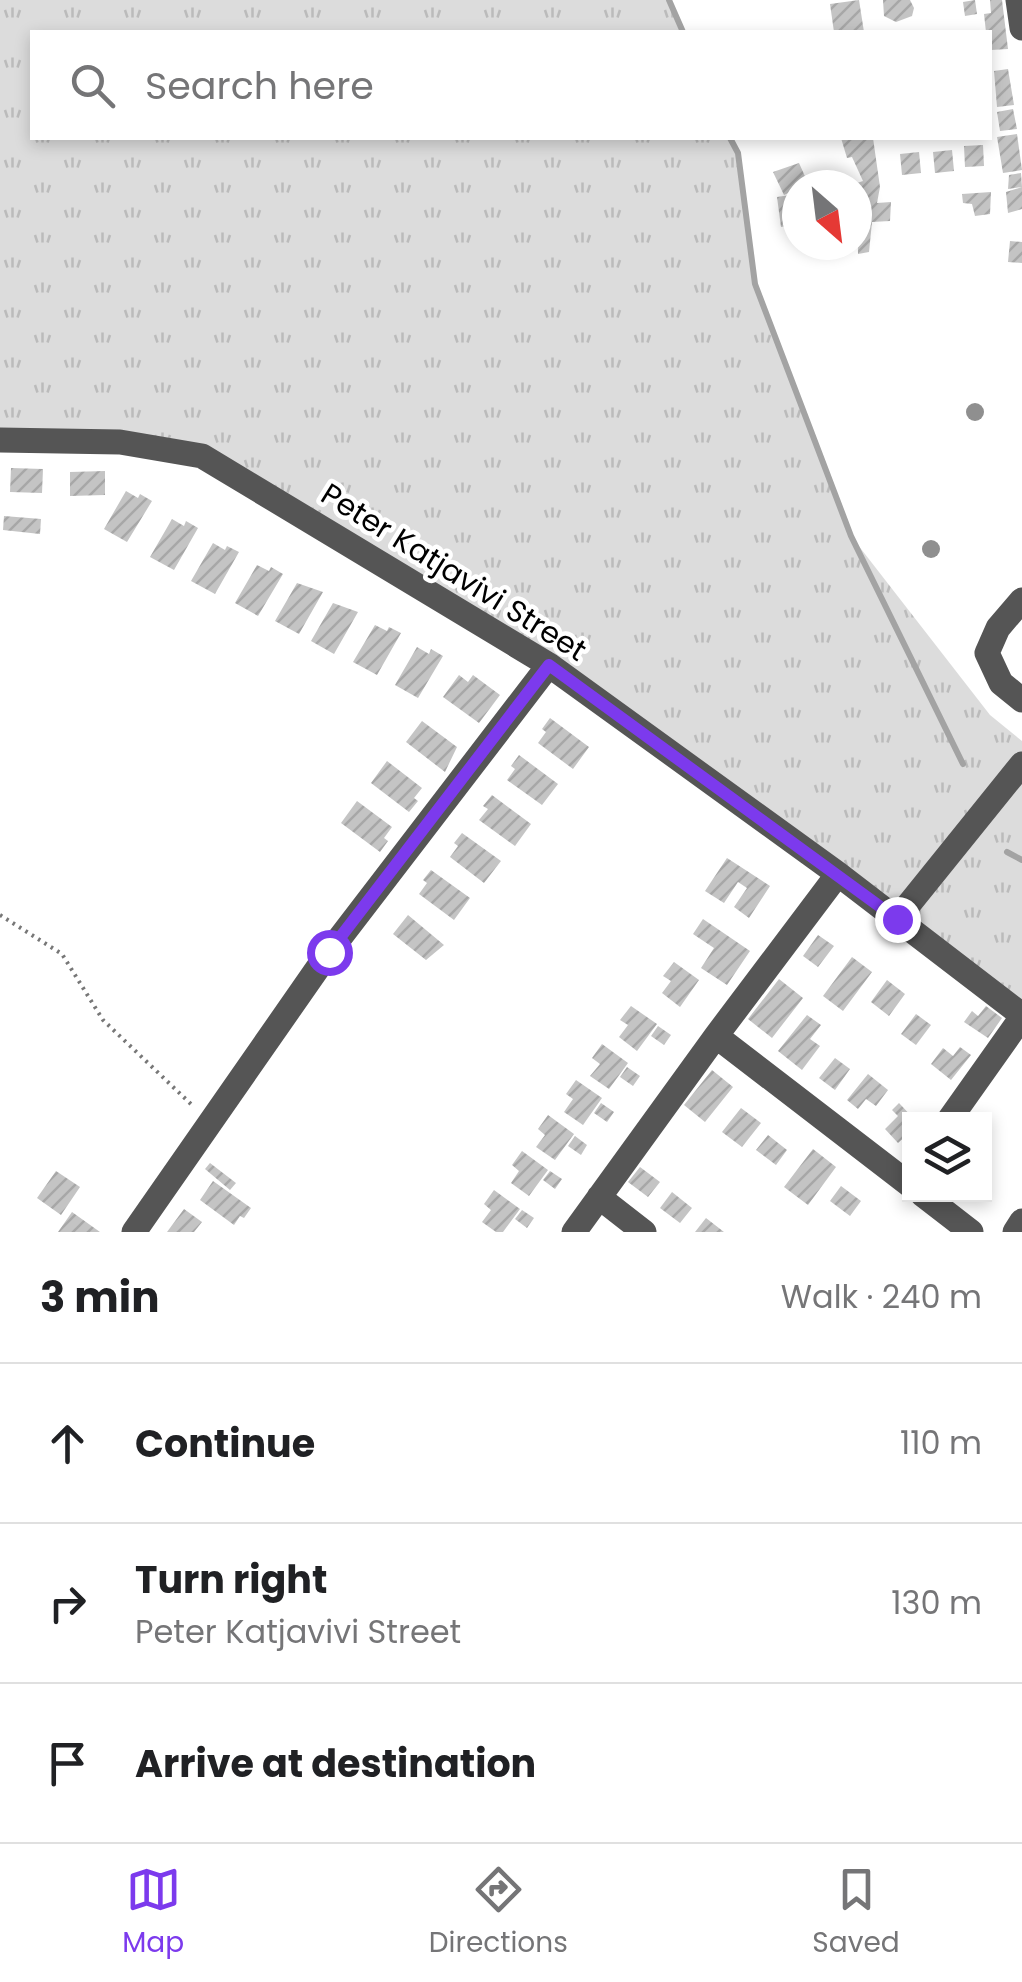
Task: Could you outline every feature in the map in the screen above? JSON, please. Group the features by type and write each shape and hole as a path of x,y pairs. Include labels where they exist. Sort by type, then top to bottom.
{"street":[{"path":"1018,0 1022,28"},
{"name":"Peter Katjavivi Street","path":"0,440 120,442 202,456 549,665 838,874 1022,1016"},
{"path":"1022,600 998,628 988,653 1001,683 1022,700"},
{"path":"134,1232 329,952 549,665"},
{"path":"897,919 1022,764"},
{"path":"574,1232 838,874"},
{"path":"955,1112 1022,1016"},
{"path":"716,1036 902,1176"},
{"path":"599,1198 644,1232"},
{"path":"934,1202 971,1232"},
{"path":"1016,1232 1022,1221"}],"path":[{"path":"0,916 62,954 103,1020 210,1123"}],"green space":[{"path":"0,0 669,0 682,30 30,30 30,140 731,140 738,153 755,284 851,536 990,715 1022,741 1022,1015 549,665 202,456 0,440"}],"building":[{"path":"859,0 864,30 834,30 830,4"},
{"path":"883,0 910,0 912,16 896,22 884,16"},
{"path":"975,0 977,14 965,16 963,2"},
{"path":"990,0 1002,0 1008,49 992,50 992,30 986,30 984,14 991,13"},
{"path":"1008,69 1014,105 997,107 994,71"},
{"path":"1013,109 1017,129 1000,131 997,112"},
{"path":"1017,134 1022,170 1003,173 997,137"},
{"path":"842,140 873,140 880,187 877,203 891,202 890,221 872,222 872,170 858,170 852,157 847,158"},
{"path":"983,145 984,166 965,167 964,146"},
{"path":"952,150 954,171 935,173 933,152"},
{"path":"919,152 921,173 902,175 900,154"},
{"path":"799,163 802,170 782,170 782,191 773,172"},
{"path":"1021,173 1022,187 1008,189 1009,175"},
{"path":"1022,187 1022,209 1008,213 1006,192"},
{"path":"991,192 990,214 975,216 972,204 963,203 962,194"},
{"path":"782,196 781,227 777,197"},
{"path":"1010,241 1022,242 1022,263 1008,262"},
{"path":"11,468 43,469 42,493 10,492"},
{"path":"105,471 105,495 70,496 70,472"},
{"path":"126,491 152,501 127,542 104,529"},
{"path":"4,516 41,519 40,534 3,530"},
{"path":"172,519 198,528 174,570 150,557"},
{"path":"213,543 239,552 215,594 191,581"},
{"path":"257,565 283,574 258,616 235,603"},
{"path":"297,583 323,592 299,634 275,621"},
{"path":"333,603 358,612 334,654 311,641"},
{"path":"375,625 401,633 377,675 353,662"},
{"path":"417,647 443,656 418,698 395,685"},
{"path":"459,675 468,682 473,675 500,695 479,723 443,697"},
{"path":"550,718 589,747 573,769 538,743"},
{"path":"422,721 457,747 445,772 406,742"},
{"path":"519,755 558,784 542,805 507,780"},
{"path":"387,761 422,788 409,812 371,783"},
{"path":"492,795 531,824 515,846 479,820"},
{"path":"357,801 392,827 380,852 341,823"},
{"path":"462,833 501,861 484,883 450,857"},
{"path":"727,858 770,886 749,918 734,907 747,888 738,882 724,903 705,891"},
{"path":"431,870 470,898 454,920 419,894"},
{"path":"408,915 444,945 426,960 393,934"},
{"path":"703,919 750,951 727,985 701,968 714,948 693,934"},
{"path":"818,935 834,946 818,967 803,956"},
{"path":"852,957 872,972 843,1011 823,996"},
{"path":"674,962 699,980 680,1007 662,993 671,981 663,976"},
{"path":"779,979 803,998 772,1038 748,1019"},
{"path":"887,980 905,994 889,1016 871,1002"},
{"path":"631,1006 657,1024 637,1051 619,1037 628,1025 620,1020"},
{"path":"986,1006 1002,1018 988,1038 964,1022 972,1011 978,1016"},
{"path":"916,1014 931,1025 916,1045 901,1034"},
{"path":"807,1015 821,1025 810,1039 820,1046 802,1070 778,1051"},
{"path":"658,1026 671,1035 664,1045 651,1036"},
{"path":"602,1044 628,1063 609,1089 590,1076 600,1064 592,1058"},
{"path":"960,1047 971,1055 951,1080 931,1064 943,1048 953,1056"},
{"path":"835,1058 850,1069 835,1090 819,1078"},
{"path":"627,1067 640,1076 633,1086 620,1077"},
{"path":"712,1070 733,1087 705,1122 684,1105"},
{"path":"868,1074 888,1090 876,1106 866,1099 858,1109 847,1100"},
{"path":"576,1080 602,1098 583,1125 564,1112 573,1099 566,1094"},
{"path":"601,1103 614,1112 607,1122 594,1113"},
{"path":"899,1103 907,1112 902,1112 902,1139 898,1143 885,1129 898,1116 892,1110"},
{"path":"741,1108 761,1123 742,1147 722,1132"},
{"path":"548,1115 574,1134 555,1160 536,1147 545,1135 538,1129"},
{"path":"768,1135 787,1150 776,1165 756,1150"},
{"path":"575,1136 587,1145 581,1155 568,1146"},
{"path":"813,1149 836,1167 808,1205 784,1187"},
{"path":"522,1151 548,1170 529,1196 511,1183 519,1171 512,1165"},
{"path":"210,1163 236,1183 230,1190 205,1169"},
{"path":"640,1167 660,1182 648,1197 628,1182"},
{"path":"56,1171 80,1187 61,1215 37,1198"},
{"path":"550,1171 562,1179 555,1189 543,1180"},
{"path":"213,1181 251,1208 234,1225 200,1200"},
{"path":"841,1186 861,1201 850,1216 830,1201"},
{"path":"494,1190 520,1209 503,1232 496,1232 482,1222 491,1210 484,1204"},
{"path":"672,1192 692,1208 680,1223 660,1208"},
{"path":"184,1209 202,1222 194,1232 167,1232"},
{"path":"522,1210 534,1218 527,1228 515,1219"},
{"path":"72,1212 100,1232 58,1232"},
{"path":"706,1218 724,1232 695,1232"}],"waterway":[{"path":"669,0 682,30"},
{"path":"731,140 738,153 755,284 851,536 963,764"},
{"path":"1007,852 1022,860"}],"route":[{"path":"329,952 549,665 897,919"}]}
